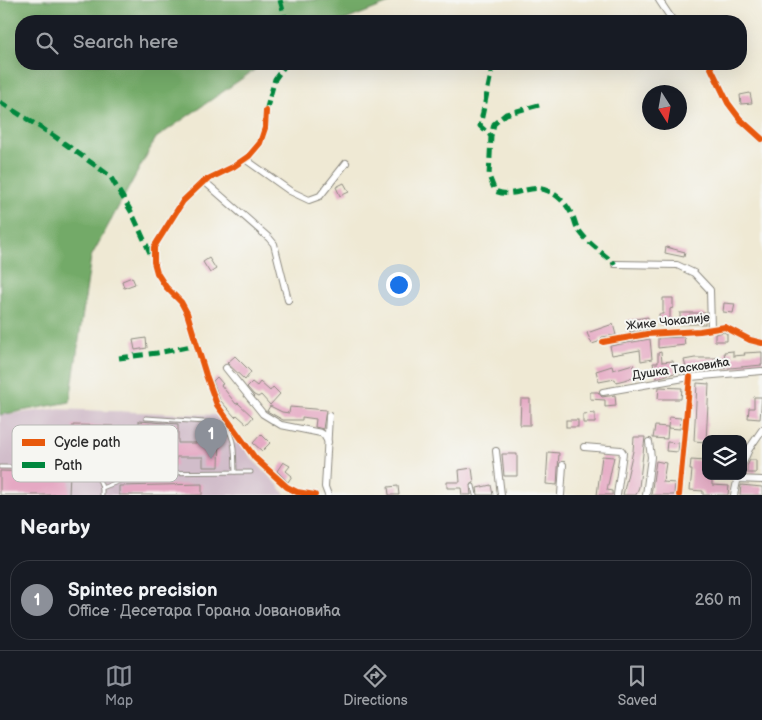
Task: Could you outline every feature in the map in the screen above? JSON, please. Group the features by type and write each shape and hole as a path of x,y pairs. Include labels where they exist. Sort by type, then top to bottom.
{"street":[{"path":"659,0 669,15"},
{"path":"712,70 728,103 740,119 762,139"},
{"path":"266,111 265,128 260,143 245,159 204,181 183,201 154,247 157,274 166,287 181,302 187,313 217,404 255,458 287,488 315,495"},
{"path":"245,159 290,191 309,200 320,196 346,163"},
{"path":"204,181 274,244 288,300"},
{"path":"615,264 677,265 694,272 710,290 711,329"},
{"name":"Жике Чокалије","path":"603,342 647,334 725,327 750,340 762,343"},
{"path":"226,368 263,414 281,424 321,433 328,442"},
{"name":"Душка Тасковића","path":"603,392 690,377 762,372"},
{"path":"679,495 690,377"},
{"path":"323,495 328,495 325,486 330,416"},
{"path":"747,454 762,430"},
{"path":"646,495 651,456 649,442"},
{"path":"584,447 621,450 623,453 616,495"},
{"path":"496,451 501,495"},
{"path":"561,495 563,465"},
{"path":"747,479 762,480"},
{"path":"734,495 738,480"}],"lane":[{"path":"146,418 212,422 224,425 232,437 235,472"},
{"path":"178,473 251,472"},
{"path":"101,482 102,495"},
{"path":"102,488 118,482"},
{"path":"474,486 475,495"}],"shaded area":[{"path":"54,409 220,415 253,460 279,486 285,495 0,495 0,415"}],"green space":[{"path":"0,0 397,0 358,15 15,15 15,70 254,70 156,138 91,257 70,402 0,415"}],"building":[{"path":"750,93 752,103 741,104 740,95"},
{"path":"344,183 349,192 340,196 336,187"},
{"path":"666,247 685,252 684,257 665,253"},
{"path":"209,258 216,269 210,273 203,262"},
{"path":"132,277 135,284 124,288 122,281"},
{"path":"663,298 673,298 673,308 670,309 670,325 659,325 659,314 663,314"},
{"path":"724,303 735,304 733,313 723,312"},
{"path":"680,313 705,313 705,324 680,324"},
{"path":"648,317 649,329 630,332 628,320"},
{"path":"613,324 616,335 602,337 598,342 592,344 587,333"},
{"path":"724,332 727,334 727,341 715,341 715,334"},
{"path":"684,337 685,345 658,348 658,338"},
{"path":"146,338 147,348 135,350 133,340"},
{"path":"650,339 652,359 641,361 640,350 612,355 610,346"},
{"path":"733,351 733,356 762,352 762,365 687,372 684,360 725,358 724,352"},
{"path":"661,352 662,362 673,361 675,373 656,378 653,363 658,363 658,353"},
{"path":"235,356 251,372 245,380 227,363"},
{"path":"633,364 636,377 616,382 615,379 599,382 596,371 612,366 613,370"},
{"path":"217,377 236,404 238,403 253,417 247,424 237,415 235,417 220,400 213,381"},
{"path":"252,382 257,386 260,382 270,391 273,387 280,394 270,405 261,395 258,397 254,395 247,387"},
{"path":"697,383 709,384 706,435 702,435 702,442 694,441"},
{"path":"659,387 682,388 681,399 658,399"},
{"path":"590,392 598,392 602,397 615,395 616,406 605,407 605,400 590,399"},
{"path":"754,397 762,397 760,419 748,418 749,408 754,408"},
{"path":"521,399 530,399 530,425 520,425"},
{"path":"270,406 289,413 290,407 326,410 323,429 315,427 316,419 302,417 302,420 283,420 267,411"},
{"path":"595,413 595,423 583,423 583,414"},
{"path":"669,417 681,418 680,429 668,428"},
{"path":"566,420 578,420 578,427 566,427"},
{"path":"139,421 178,424 178,425 139,425"},
{"path":"655,426 668,427 667,439 653,438"},
{"path":"203,430 220,431 219,467 203,467 203,457 178,457 178,443 203,443"},
{"path":"261,434 270,443 262,451 253,443"},
{"path":"634,437 645,437 639,487 636,495 623,495 633,451"},
{"path":"667,442 679,443 678,452 666,451"},
{"path":"548,452 559,453 557,485 546,484"},
{"path":"502,454 517,454 517,476 504,476"},
{"path":"602,456 614,457 607,490 612,491 612,495 597,495"},
{"path":"691,460 702,461 702,480 712,480 712,485 729,486 728,495 703,495 703,491 690,490 692,470 690,470"},
{"path":"750,460 756,460 756,473 747,473 747,466"},
{"path":"656,461 666,463 663,482 675,483 674,495 651,495"},
{"path":"283,462 290,466 286,471 292,476 288,482 277,471"},
{"path":"472,468 474,483 470,485 471,495 462,495 461,488 447,488 447,482 460,482 459,470"},
{"path":"0,471 12,471 12,482 70,482 69,495 0,495"},
{"path":"202,484 202,495 119,495 119,486"},
{"path":"491,485 493,495 478,495 477,488"},
{"path":"741,485 762,487 762,495 740,495"},
{"path":"398,486 399,495 389,495 388,487"}],"marked path":[{"path":"280,0 284,15"},
{"path":"266,111 275,79 282,70"},
{"path":"491,70 480,126 491,136"},
{"path":"0,102 54,136 110,176 132,213 151,255"},
{"path":"539,105 506,114 494,124 491,136 489,176 495,191 509,194 535,188 555,195 568,207 582,234 615,264"},
{"path":"119,358 197,345"}],"cycle path":[{"path":"712,70 728,103 740,119 762,139"},
{"path":"266,111 265,128 260,143 249,156 233,167 204,181 183,201 154,247 154,262 157,273 166,287 181,302 187,313 217,405 255,458 287,487 297,492 315,495"},
{"path":"603,342 647,334 700,331 725,327 750,340 762,343"},
{"path":"679,495 690,377"}],"place":[{"name":"Spintec precision","path":"211,459"}]}
